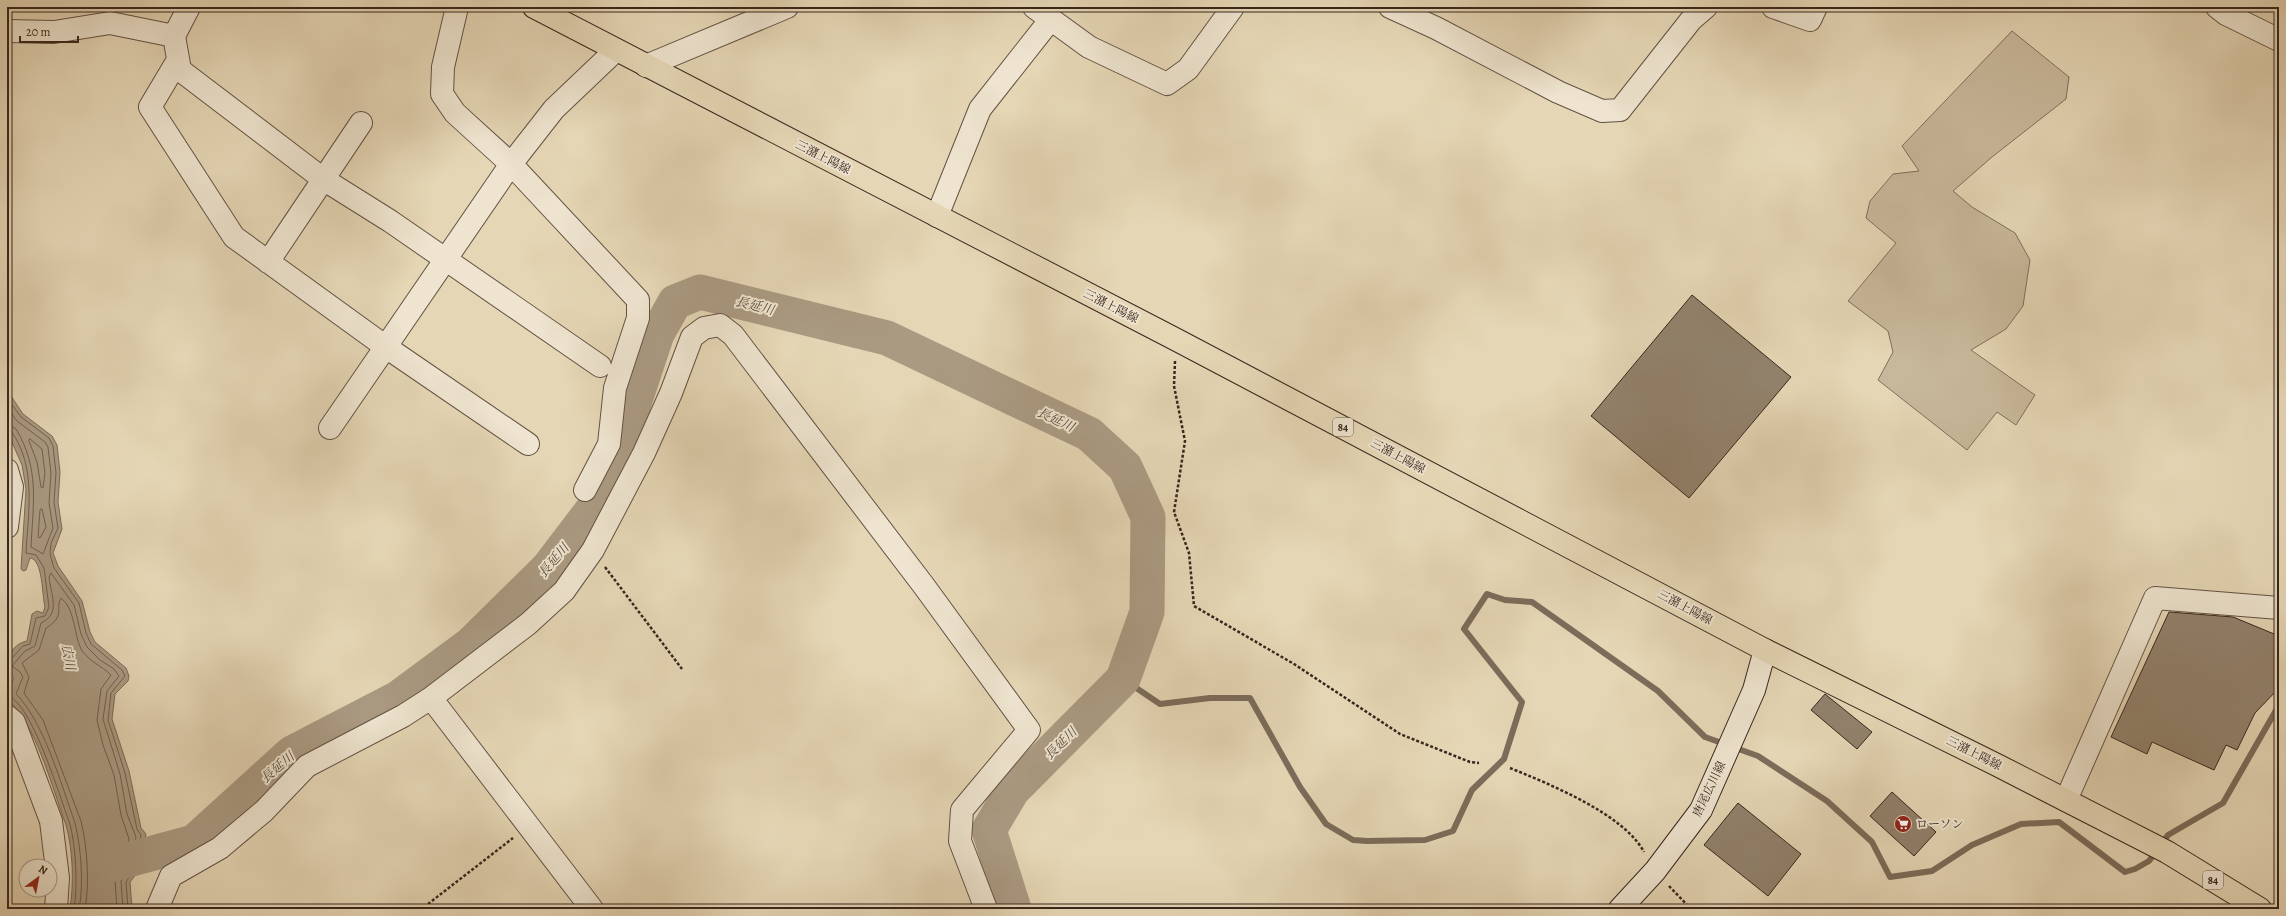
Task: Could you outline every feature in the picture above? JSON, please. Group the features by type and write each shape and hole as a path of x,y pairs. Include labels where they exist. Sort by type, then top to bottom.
{"main road":[{"name":"三潴上陽線","path":"534,7 1175,339 1765,650 2160,848 2260,909"}],"street":[{"path":"188,7 174,36 180,70 323,179 390,221 600,366"},
{"path":"457,7 442,67 442,94 455,113 511,164 638,300 638,318 615,388 609,444 585,490"},
{"path":"646,66 787,7"},
{"path":"937,216 980,108 1039,10 1089,47 1167,84 1188,69 1232,7"},
{"path":"1390,7 1436,28 1558,92 1602,111 1620,110 1692,20 1706,7"},
{"path":"1773,7 1810,20 1816,7"},
{"path":"2217,7 2226,14 2279,40"},
{"path":"7,31 54,32 110,23 174,36"},
{"path":"330,428 447,260 511,164 554,108 616,50"},
{"path":"178,60 150,107 234,237 386,347 528,444"},
{"path":"268,262 361,122"},
{"path":"157,909 171,876 220,848 264,811 308,766 403,716 430,698 528,624 564,591 590,554 644,453 692,337 704,328 720,325 733,335 924,586 1029,730 962,810 960,841 986,909"},
{"path":"7,470 12,487 7,527"},
{"path":"2066,800 2155,598 2279,608"},
{"name":"唐尾広川線","path":"1620,909 1655,871 1701,810 1754,690 1765,650"},
{"path":"430,698 592,909"},
{"path":"7,716 14,722 51,821 58,878 56,909"}],"path":[{"path":"1175,339 1174,386 1185,441 1174,512 1189,553 1194,606 1294,664 1400,734 1470,762 1479,762"},
{"path":"590,554 602,562 682,669"},
{"path":"1510,768 1598,809 1638,840 1655,871 1691,909"},
{"path":"428,904 529,826"}],"shaded area":[{"path":"2012,31 2069,77 2066,99 1992,157 1953,191 1972,207 2015,233 2030,260 2023,306 2006,329 1971,350 2035,395 2016,425 1997,412 1967,450 1878,380 1893,352 1888,331 1848,301 1896,243 1866,218 1870,201 1893,174 1919,171 1902,146"}],"water":[{"name":"広川","path":"7,390 23,414 52,436 57,445 60,472 58,502 62,529 53,553 58,566 82,601 90,632 95,642 126,668 129,676 128,681 115,694 112,719 129,771 141,828 146,834 137,873 130,882 132,909 70,909 72,867 66,825 35,740 17,710 7,699 7,686 9,687 14,678 7,674 11,653 13,649 21,643 27,641 32,614 37,611 43,613 45,607 40,571 34,560 30,558 26,570 23,571 21,569 26,489 22,465 7,431"}],"building":[{"path":"1692,295 1791,377 1689,498 1591,416"},
{"path":"2169,612 2233,617 2279,636 2279,688 2255,713 2237,750 2226,745 2214,770 2152,742 2147,754 2111,737"},
{"path":"1825,694 1872,732 1857,749 1811,710"},
{"name":"ローソン","path":"1892,792 1936,832 1914,856 1870,816"},
{"path":"1738,803 1801,854 1768,896 1704,845"}],"waterway":[{"name":"長延川","path":"113,864 194,842 292,753 398,698 471,644 548,568 603,496 657,334 675,302 700,292 887,338 1089,434 1125,467 1148,517 1147,612 1123,679 1012,791 989,830 1014,909"},
{"path":"1123,679 1160,704 1210,698 1250,698 1300,787 1326,824 1353,840 1425,840 1453,831 1472,790 1504,759 1522,702 1464,629 1487,594 1505,600 1532,602 1658,691 1705,737 1758,756 1827,801 1872,842 1890,877 1932,871 1972,845 2021,824 2059,822 2125,872 2135,869 2149,861 2168,835 2223,803 2279,705"}],"place":[{"name":"ローソン","path":"1903,824"}]}
